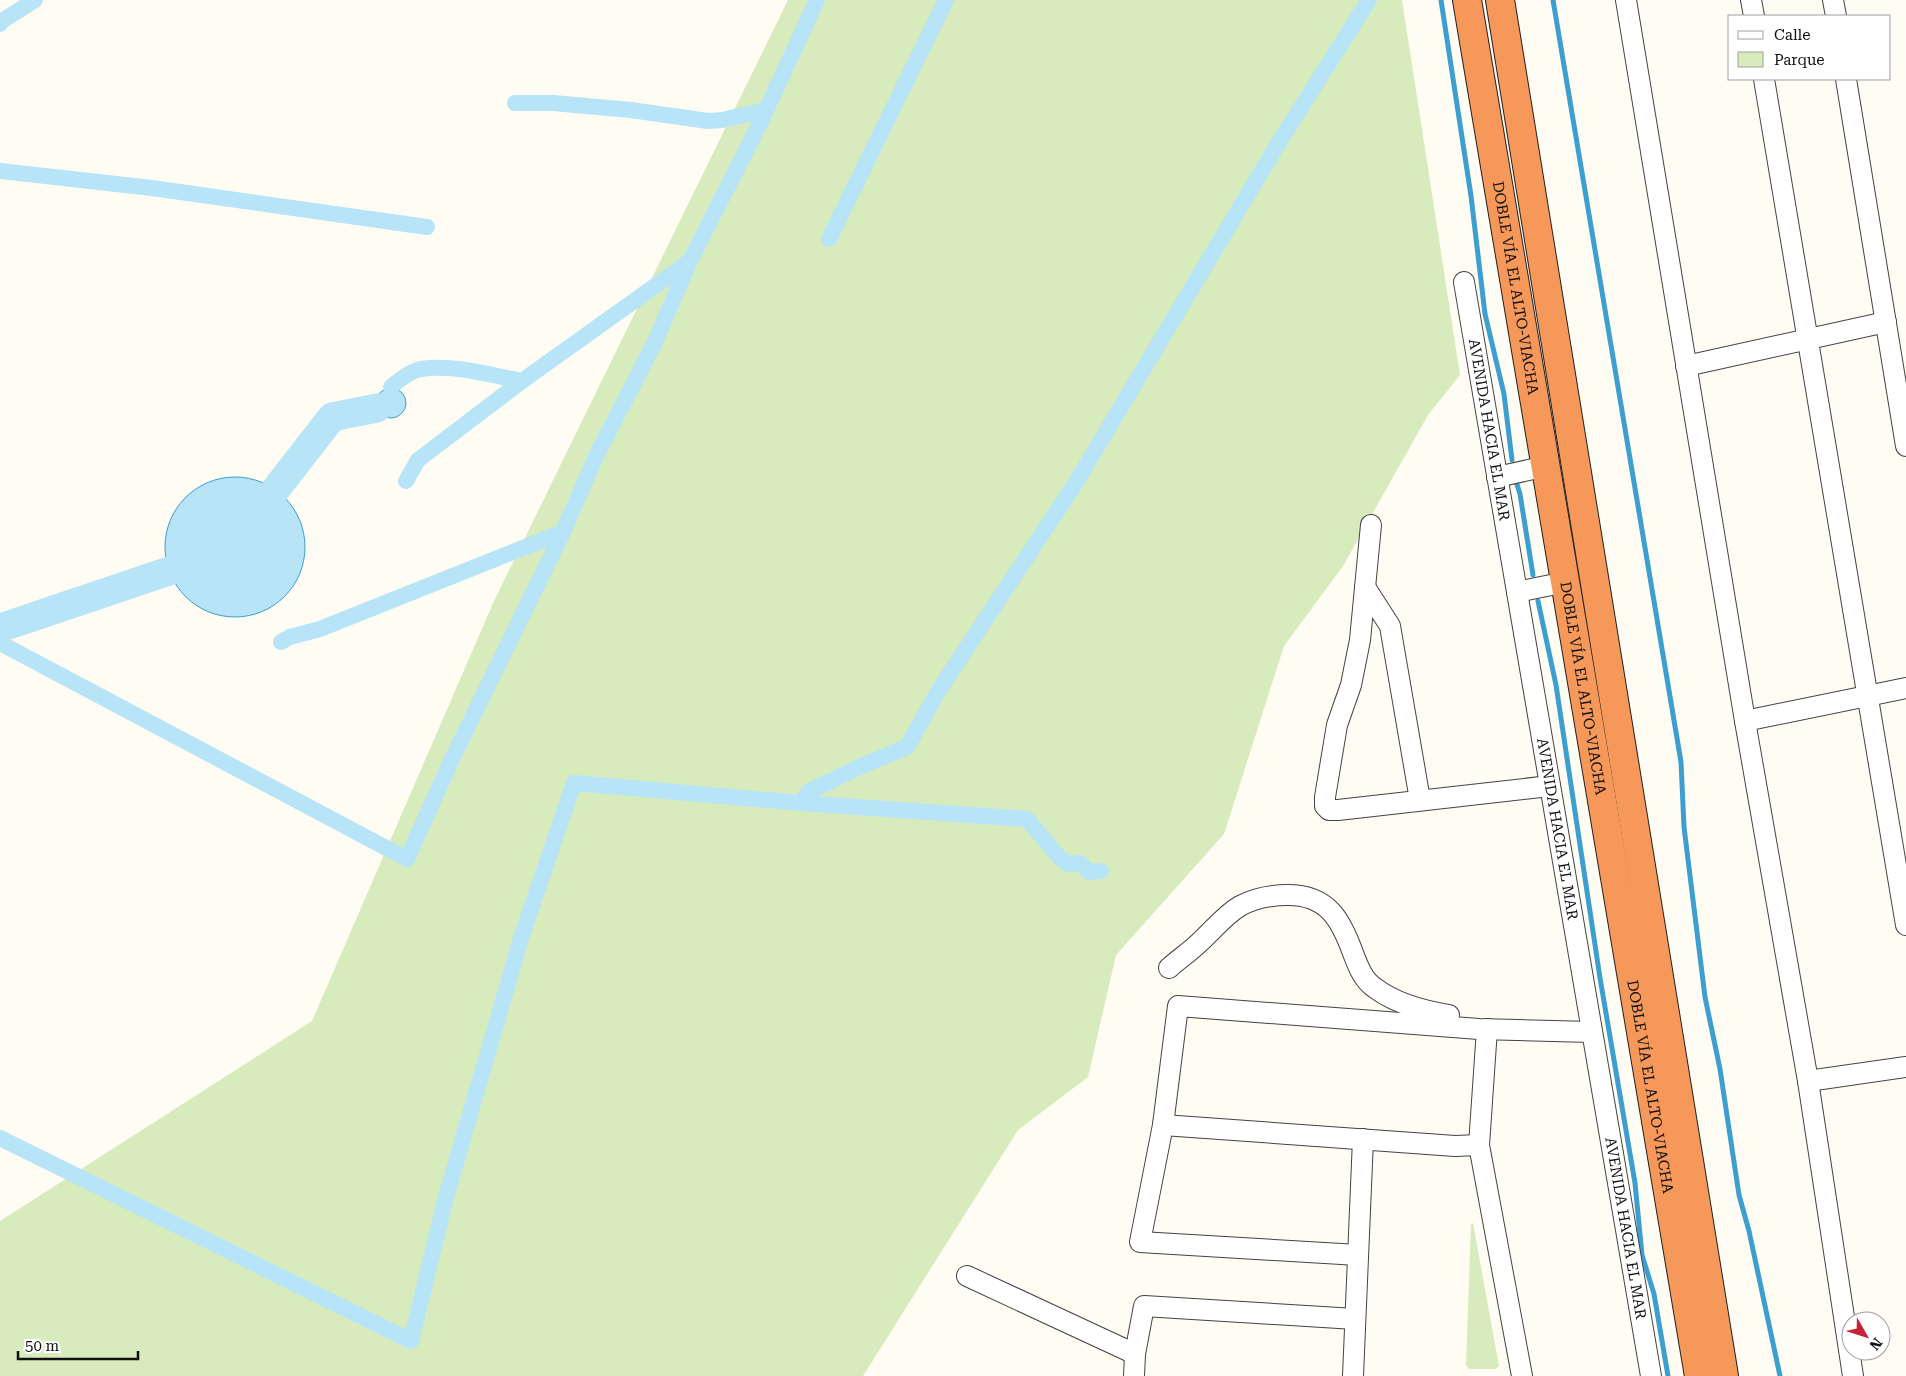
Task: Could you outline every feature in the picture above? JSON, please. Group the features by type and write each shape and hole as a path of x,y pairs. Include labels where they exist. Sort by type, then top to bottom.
{"highway":[{"name":"DOBLE VÍA EL ALTO-VIACHA","path":"1467,0 1699,1376"},
{"name":"DOBLE VÍA EL ALTO-VIACHA","path":"1500,0 1724,1376"}],"street":[{"path":"1626,0 1745,721 1808,1081 1853,1376"},
{"path":"1751,0 1754,15"},
{"path":"1833,0 1836,15"},
{"path":"1764,80 1906,925"},
{"path":"1846,80 1886,322 1898,347 1906,446"},
{"name":"AVENIDA HACIA EL MAR","path":"1464,282 1651,1376"},
{"path":"1686,366 1886,322"},
{"path":"1498,477 1547,466"},
{"path":"1371,525 1360,640 1351,685 1337,724 1325,806 1329,810 1338,810 1550,786"},
{"path":"1517,592 1566,582"},
{"path":"1365,587 1390,626 1420,800"},
{"path":"1745,721 1906,688"},
{"path":"1169,968 1201,941 1220,921 1241,905 1271,895 1303,896 1312,898 1337,918 1361,972 1374,988 1393,999 1421,1010 1474,1019 1479,1023 1483,1029 1479,1145 1522,1376"},
{"path":"1358,1255 1140,1242 1163,1125 1178,1006 1483,1029 1591,1032"},
{"path":"1808,1081 1906,1067"},
{"path":"1163,1125 1455,1146 1479,1145"},
{"path":"1353,1376 1363,1139"},
{"path":"967,1276 1136,1354"},
{"path":"1134,1376 1144,1306 1355,1319"}],"green space":[{"path":"788,0 1402,0 1460,375 1428,415 1343,566 1284,646 1224,834 1116,955 1088,1077 1018,1130 863,1376 0,1376 0,1221 312,1021 494,601"},
{"path":"1473,1223 1499,1366 1495,1369 1469,1369 1466,1365 1471,1224"}],"water":[{"path":"391,388 402,392 406,403 402,414 391,418 380,414 376,403 380,392"},
{"path":"235,477 249,478 262,482 284,498 300,520 304,533 304,561 300,574 284,596 262,612 249,616 235,617 221,616 208,612 186,596 170,574 166,561 165,547 166,533 170,520 186,498 208,482 221,478"}],"waterway":[{"path":"0,24 35,0"},
{"path":"391,387 413,372 434,368 459,369 522,381 690,261 763,117 817,0"},
{"path":"829,239 946,0"},
{"path":"801,803 808,792 857,768 907,747 939,690 1075,484 1276,147 1369,0"},
{"path":"1441,0 1471,196 1485,314 1504,394 1512,460"},
{"path":"1553,0 1681,762 1684,827 1705,997 1720,1069 1739,1195 1749,1231 1780,1376"},
{"path":"515,103 553,103 631,110 708,121 722,120 766,110"},
{"path":"0,171 152,188 427,227"},
{"path":"0,643 407,859 452,759 563,532 597,454 654,344 690,261"},
{"path":"406,481 418,460 522,381"},
{"path":"276,489 332,417 377,408"},
{"path":"1515,478 1520,494 1533,575"},
{"path":"281,642 290,637 320,629 563,532"},
{"path":"0,628 169,571"},
{"path":"1538,601 1556,685 1600,978 1635,1183 1642,1255 1654,1294 1668,1376"},
{"path":"0,1138 411,1341 446,1197 522,935 574,783 801,803 1027,819 1057,855 1068,864 1080,863 1089,872 1101,871"}]}
